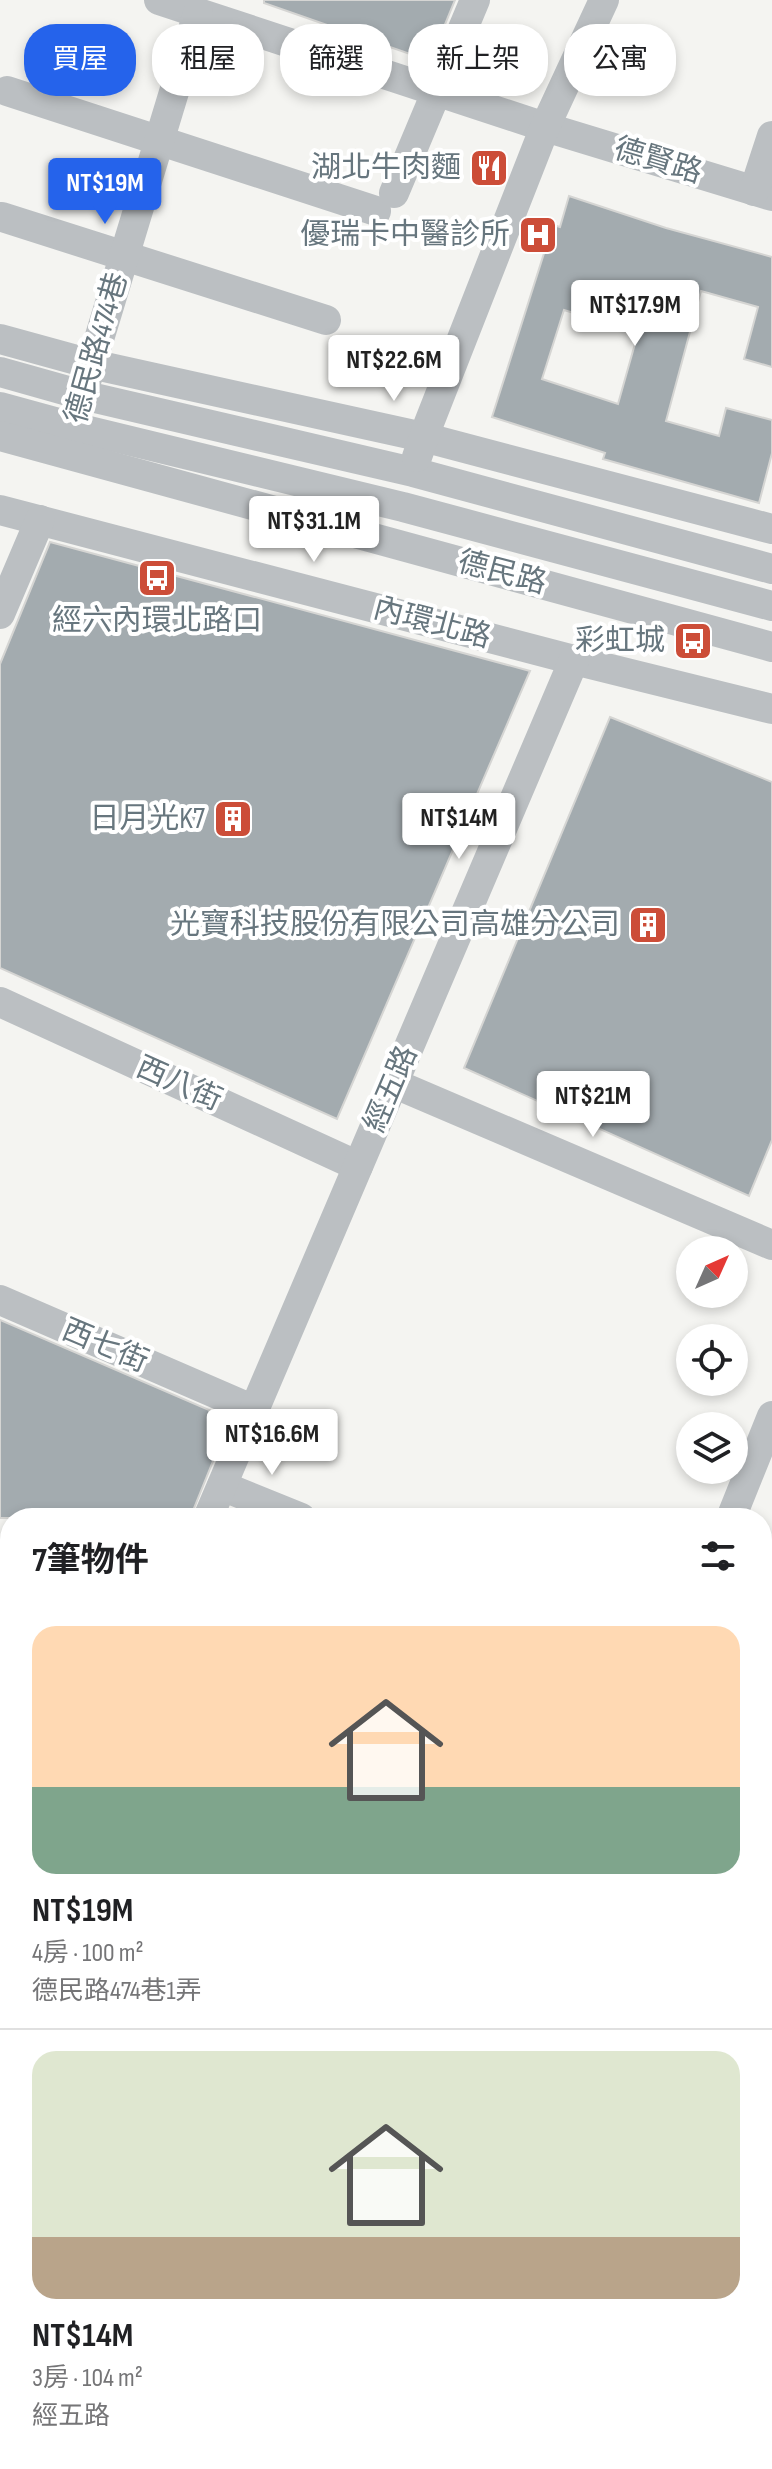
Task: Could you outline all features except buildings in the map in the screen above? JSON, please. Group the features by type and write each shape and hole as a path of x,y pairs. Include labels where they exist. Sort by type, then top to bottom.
{"street":[{"name":"德賢路","path":"159,0 408,82"},
{"path":"465,24 475,0"},
{"path":"389,542 403,507 423,437 545,127 604,0"},
{"name":"德民路474巷","path":"70,440 198,13"},
{"path":"7,91 159,140 385,202 435,96"},
{"name":"德賢路","path":"452,96 763,194"},
{"path":"763,194 772,136"},
{"path":"2,217 326,320"},
{"path":"0,339 91,364 423,437 772,529"},
{"path":"0,372 82,395 413,472 772,569"},
{"name":"德民路","path":"0,407 70,440 389,542 772,647"},
{"name":"德民路","path":"0,436 70,440 403,507 772,606"},
{"name":"內環北路","path":"0,510 772,709"},
{"path":"0,614 40,520"},
{"name":"經五路","path":"212,1508 574,660"},
{"name":"西八街","path":"0,1002 358,1166"},
{"path":"393,1083 772,1245"},
{"name":"西七街","path":"0,1300 254,1410"},
{"path":"735,1508 772,1416"},
{"path":"222,1486 276,1508"}],"place":[{"name":"湖北牛肉麵","path":"489,168"},
{"name":"優瑞卡中醫診所","path":"538,235"},
{"name":"經六內環北路口","path":"157,578"},
{"name":"彩虹城","path":"693,641"},
{"name":"日月光K7","path":"233,819"},
{"name":"光寶科技股份有限公司高雄分公司","path":"648,925"}]}
